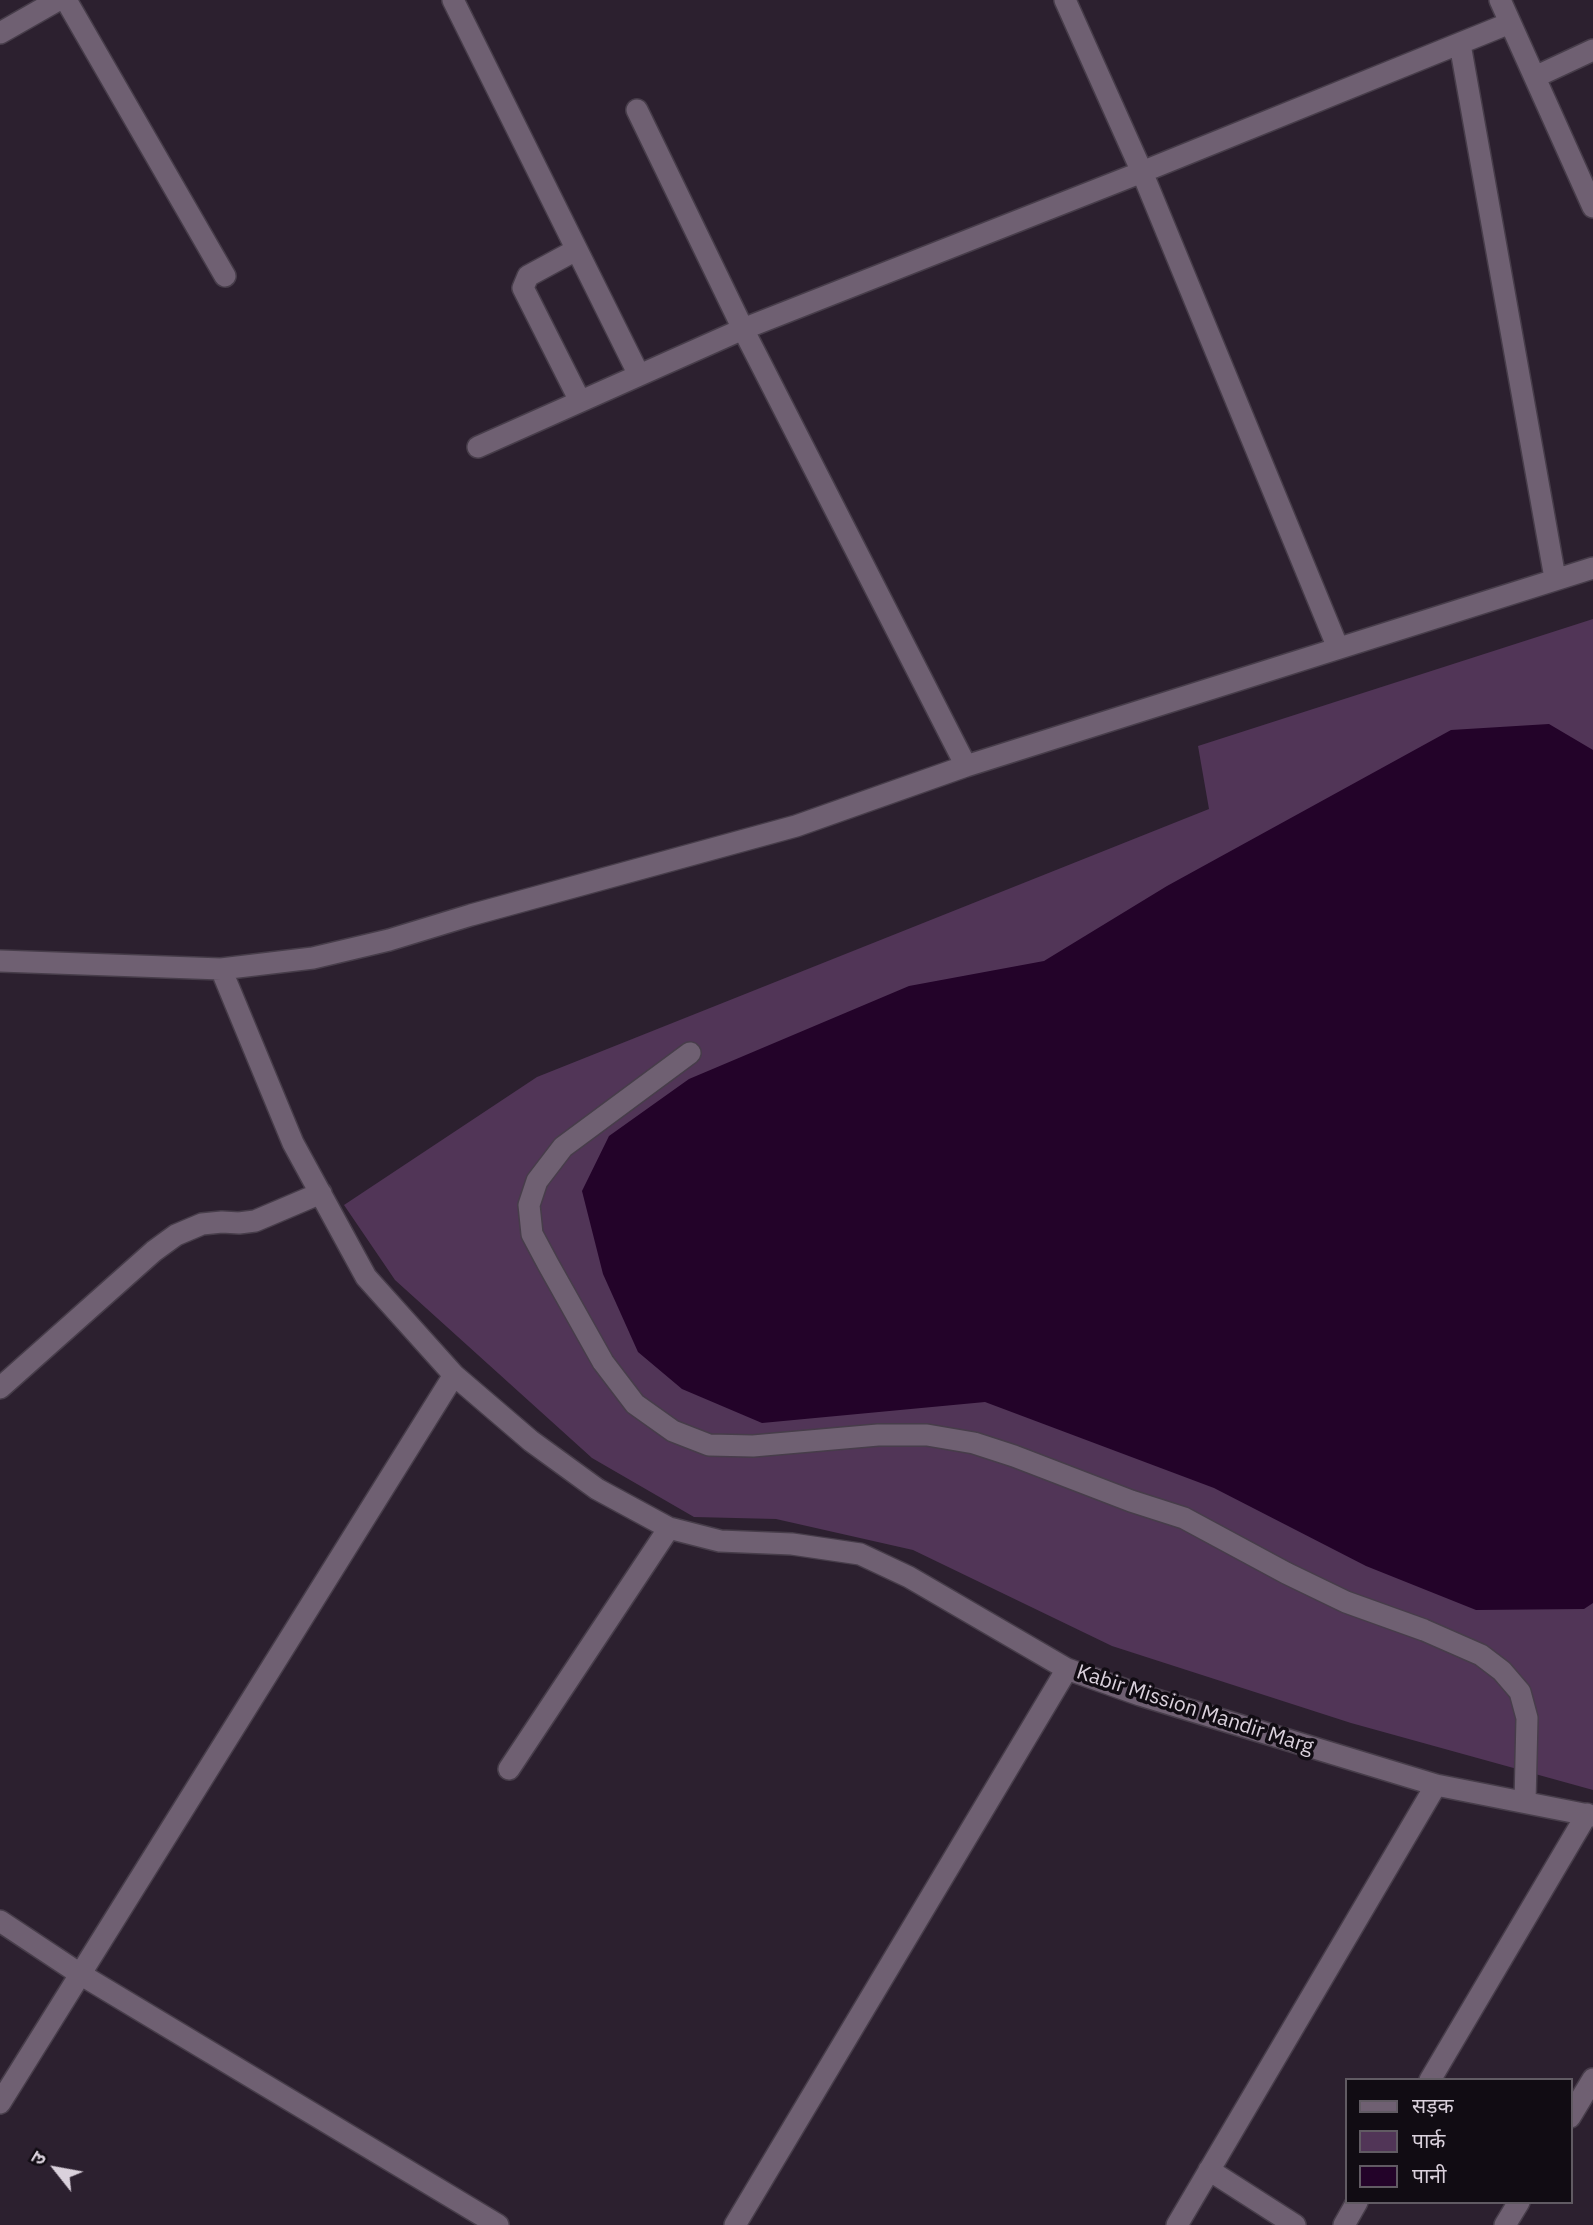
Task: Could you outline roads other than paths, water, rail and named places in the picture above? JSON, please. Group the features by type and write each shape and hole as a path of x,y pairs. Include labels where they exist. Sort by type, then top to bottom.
{"street":[{"path":"0,33 58,0"},
{"path":"66,0 225,276"},
{"path":"453,0 639,375"},
{"path":"1065,0 1142,172 1338,648"},
{"path":"1500,0 1593,207"},
{"path":"478,447 743,329 1510,23"},
{"path":"1460,44 1555,578"},
{"path":"1535,77 1593,50"},
{"path":"637,110 743,329 966,766"},
{"path":"576,250 528,276 523,288 580,401"},
{"path":"0,961 221,969 313,958 389,940 796,826 966,766 1593,568"},
{"name":"Kabir Mission Mandir Marg","path":"221,969 293,1143 366,1277 454,1376 531,1441 597,1489 669,1528 720,1541 792,1544 860,1555 909,1577 1067,1669 1140,1695 1436,1785 1590,1815"},
{"path":"690,1053 563,1146 537,1181 529,1205 532,1234 603,1363 635,1404 673,1431 709,1445 753,1446 878,1435 927,1435 974,1443 1184,1518 1346,1602 1424,1630 1481,1655 1502,1671 1520,1692 1527,1718 1525,1802"},
{"path":"0,1388 176,1234 202,1224 255,1221 320,1193"},
{"path":"0,2103 454,1376"},
{"path":"509,1769 669,1528"},
{"path":"735,2225 1067,1669"},
{"path":"1177,2225 1436,1785"},
{"path":"1431,2078 1590,1815"},
{"path":"0,1921 80,1974 498,2225"},
{"path":"1572,2114 1593,2079"},
{"path":"1209,2171 1295,2225"},
{"path":"1344,2225 1356,2204"},
{"path":"1505,2225 1518,2204"}],"water":[{"path":"1549,724 1593,750 1593,1603 1584,1609 1476,1610 1366,1566 1214,1488 985,1402 762,1423 682,1389 638,1352 603,1274 582,1191 609,1136 689,1079 909,986 1044,961 1167,886 1451,730"}]}
